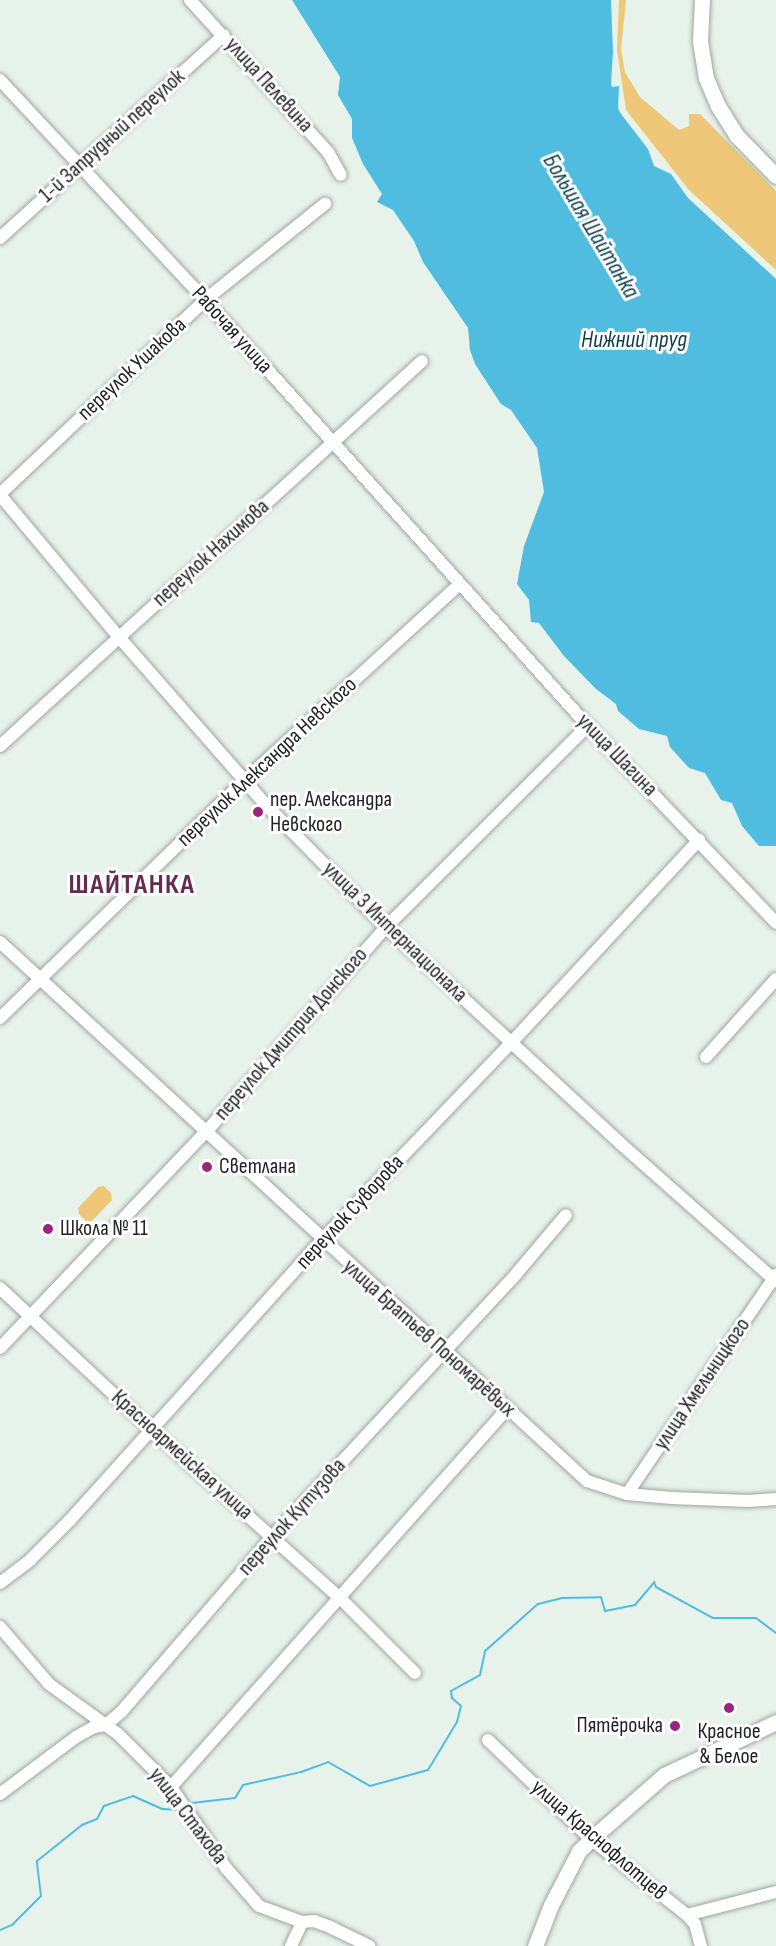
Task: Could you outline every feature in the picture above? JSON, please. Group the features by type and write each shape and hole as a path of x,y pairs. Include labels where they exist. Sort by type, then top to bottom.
{"main road":[{"path":"702,0 700,41 706,78 717,106 736,135 776,176"},
{"path":"535,1946 551,1905 575,1860 591,1839 664,1775 776,1722"}],"street":[{"name":"улица Пелевина","path":"190,0 328,152 340,175"},
{"name":"1-й Запрудный переулок","path":"0,238 224,35"},
{"name":"Рабочая улица","path":"0,80 334,441 460,584"},
{"name":"переулок Ушакова","path":"0,494 205,300 325,204"},
{"name":"переулок Нахимова","path":"0,746 422,361"},
{"name":"улица 3 Интернационала","path":"0,494 118,636 244,781 386,927 775,1279"},
{"name":"улица Шагина","path":"460,584 588,726 776,923"},
{"name":"переулок Александра Невского","path":"0,1018 244,781 460,584"},
{"name":"переулок Дмитрия Донского","path":"0,1348 206,1132 386,927 588,726"},
{"name":"переулок Суворова","path":"0,1583 30,1560 153,1431 322,1240 699,840"},
{"name":"улица Братьев Пономарёвых","path":"0,942 587,1481 627,1494 748,1501 776,1499"},
{"path":"706,1057 776,979"},
{"name":"переулок Кутузова","path":"0,1794 76,1737 94,1727 106,1725 122,1711 272,1537 442,1350 516,1274 566,1215"},
{"name":"улица Хмельницкого","path":"627,1494 775,1279"},
{"name":"Красноармейская улица","path":"0,1288 153,1431 340,1598 415,1673"},
{"path":"171,1787 507,1408"},
{"name":"улица Стахова","path":"0,1627 49,1684 106,1725 147,1761 171,1787 226,1868 259,1906 302,1922 314,1921 328,1926 369,1946"},
{"name":"улица Краснофлотцев","path":"488,1740 591,1839 687,1915 695,1924 701,1946"},
{"path":"687,1915 776,1892"},
{"path":"291,1946 302,1922"}],"shaded area":[{"path":"619,0 626,0 621,49 625,72 640,97 679,130 689,126 689,114 700,114 776,191 776,270 689,190 626,110 617,50"},
{"path":"104,1186 111,1193 112,1200 92,1221 86,1221 79,1214 78,1208 98,1187"}],"water":[{"name":"Нижний пруд","path":"292,0 611,0 613,52 611,83 612,87 619,86 618,108 621,114 648,149 654,166 671,174 688,198 776,279 776,846 759,846 742,826 732,803 721,800 705,773 689,768 670,747 667,736 639,729 618,711 616,704 596,689 564,656 539,623 531,622 529,600 517,584 524,546 544,492 537,448 511,410 501,404 475,364 470,350 468,328 423,262 414,241 393,210 377,202 382,194 363,164 352,138 352,119 338,95 340,77"}],"waterway":[{"path":"192,1803 235,1798 243,1785 301,1772 328,1762 370,1786 428,1770 457,1722 461,1706 452,1698 451,1691 480,1675 485,1651 538,1604 562,1598 601,1597 605,1611 635,1605 654,1582 656,1587 713,1618 756,1618 776,1633"},
{"path":"0,1930 12,1925 41,1896 37,1861 82,1825 97,1819 104,1806 133,1796 162,1809 180,1810"}],"place":[{"name":"пер. Александра Невского","path":"258,812"},
{"name":"Светлана","path":"207,1167"},
{"name":"Школа № 11","path":"48,1229"},
{"name":"Красное & Белое","path":"729,1708"},
{"name":"Пятёрочка","path":"675,1726"}],"district":[{"name":"ШАЙТАНКА","path":"132,885"}],"water label":[{"name":"Большая Шайтанка","path":"591,226"}]}
